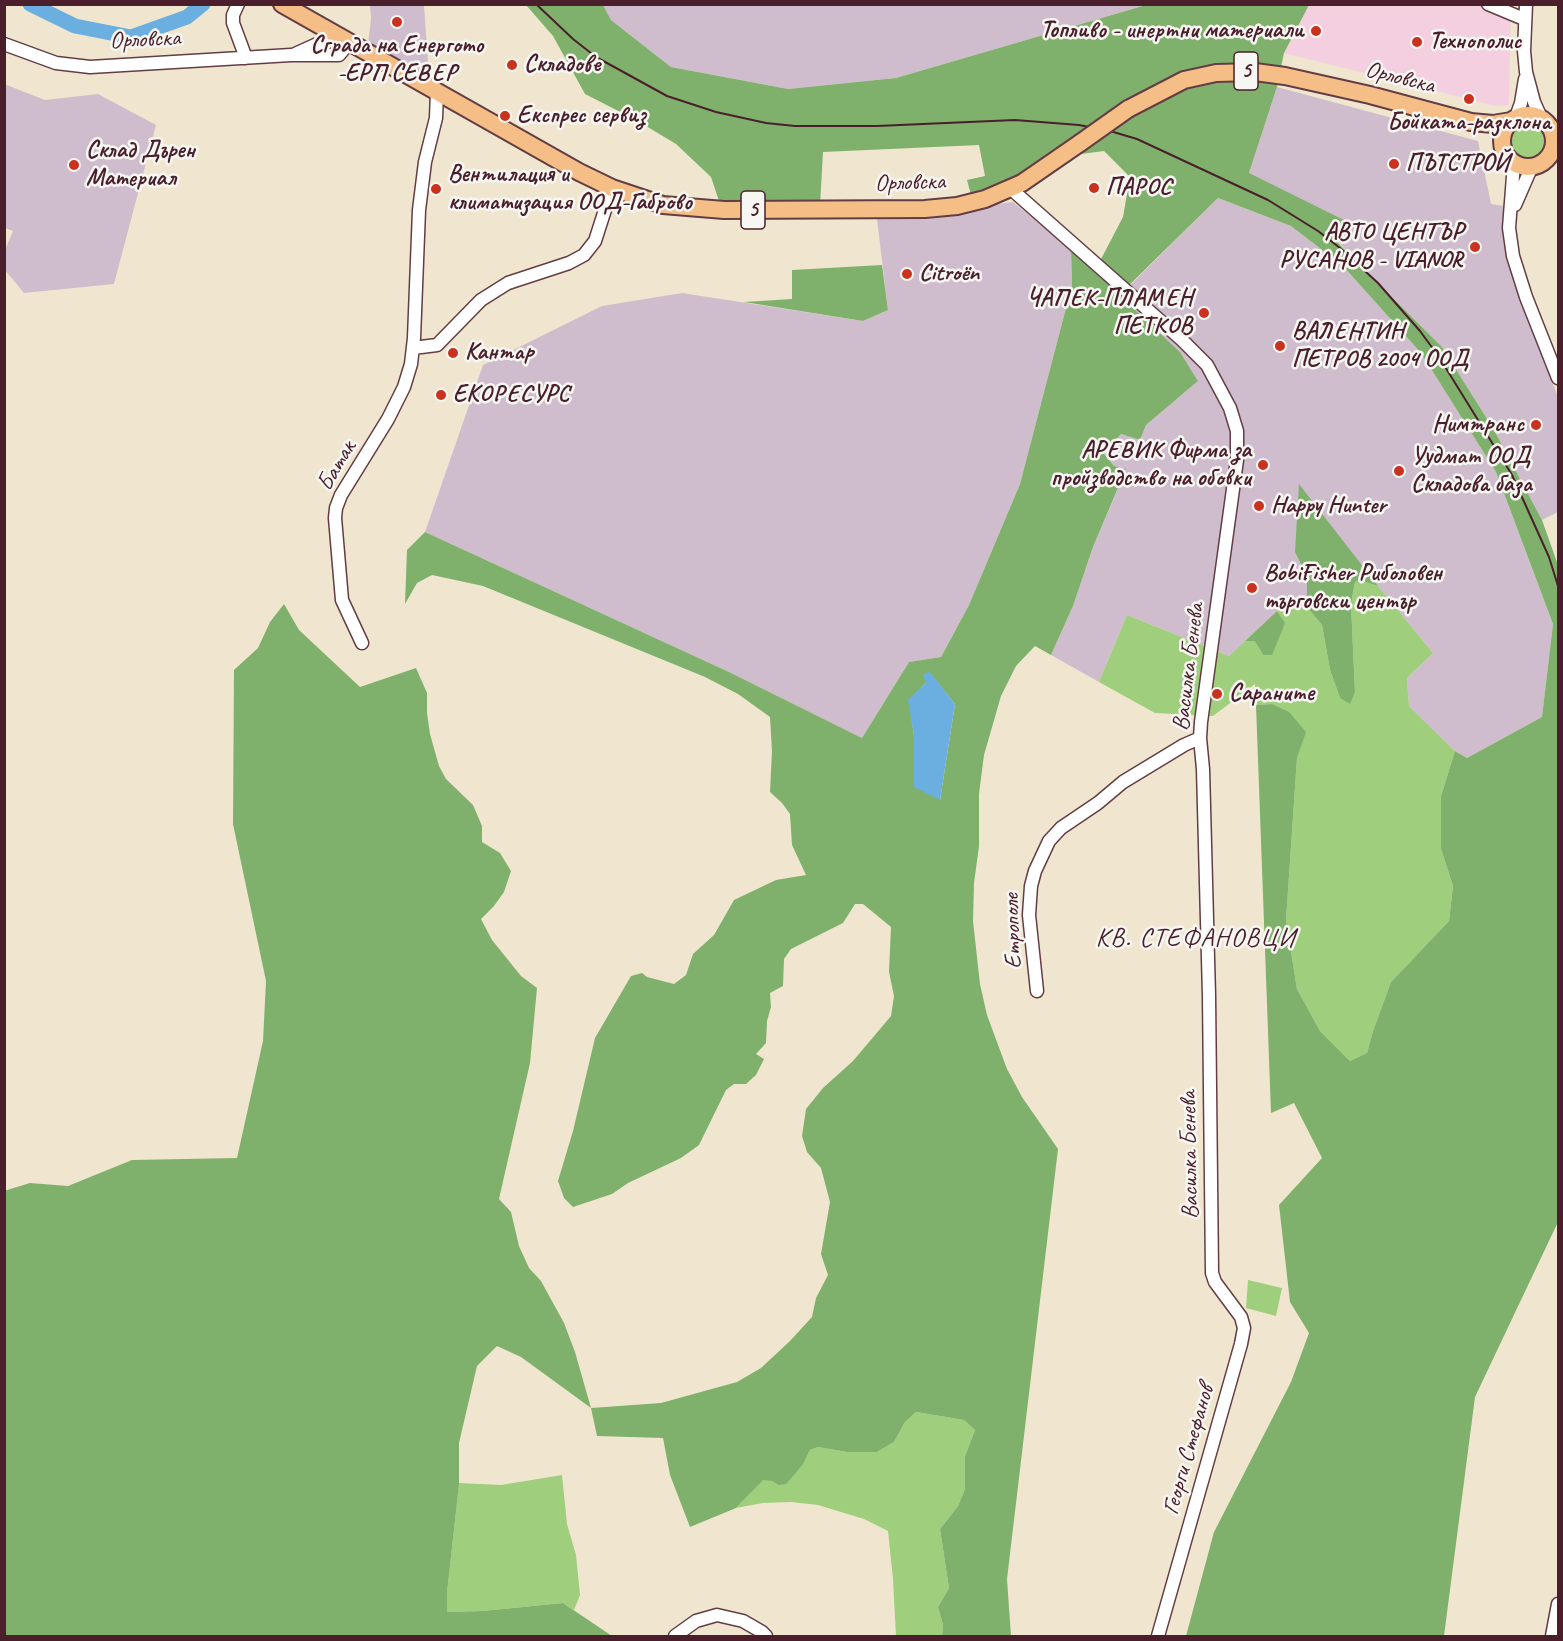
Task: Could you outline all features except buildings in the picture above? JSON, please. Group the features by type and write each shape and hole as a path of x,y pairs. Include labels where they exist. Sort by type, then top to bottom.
{"main road":[{"name":"5","path":"282,4 334,32"},
{"name":"Орловска","path":"334,32 612,188 646,201 678,207 743,210 925,209 970,203 1010,188 1039,172 1128,109 1184,80 1215,73 1255,72 1350,90 1471,122 1493,124 1513,119"},
{"name":"5","path":"1513,119 1530,115 1551,129"},
{"path":"1513,119 1502,135 1504,150 1511,160 1526,167 1535,165 1558,168"},
{"name":"Орловска","path":"1471,122 1491,137 1511,160"},
{"path":"1535,165 1551,153 1553,145 1551,129"}],"street":[{"path":"238,4 233,15 233,23 246,58"},
{"path":"1488,4 1524,20"},
{"path":"1513,119 1521,103 1526,72 1524,20 1526,4"},
{"name":"Орловска","path":"291,55 326,40 334,32"},
{"name":"Орловска","path":"4,44 57,63 90,67 291,55 339,55 350,42"},
{"path":"1526,72 1534,102 1551,129"},
{"name":"Батак","path":"362,643 342,600 336,508 340,495 373,444 404,387 411,364 419,210 425,162 436,118 436,91"},
{"path":"1511,160 1509,228 1518,275 1558,378"},
{"path":"1511,215 1535,165"},
{"path":"413,348 437,345 481,300 508,283 569,263 584,255 595,241 612,188"},
{"name":"Василка Бенева","path":"1010,188 1207,364 1235,420 1238,431 1237,459 1200,738 1209,996 1212,1273 1215,1282"},
{"name":"Етрополе","path":"1037,991 1029,915 1035,871 1045,848 1061,828 1124,782 1184,744 1200,738"},
{"name":"Георги Стефанов","path":"1158,1636 1242,1344 1244,1328 1241,1317 1215,1282"},
{"path":"1552,1636 1558,1604"},
{"path":"675,1636 696,1621 717,1615 743,1621 766,1636"}],"shaded area":[{"path":"370,5 424,5 429,76 418,74 368,45"},
{"path":"603,5 1146,5 896,78 788,89 671,67 611,20"},
{"path":"1309,5 1511,5 1509,105 1496,106 1284,53"},
{"path":"4,84 45,100 98,94 156,125 114,284 24,293 5,270 5,250 13,231 5,228"},
{"path":"1277,87 1478,141 1491,204 1504,206 1508,249 1516,286 1558,397 1558,512 1542,520 1494,430 1442,347 1338,242 1249,173"},
{"path":"1218,198 1291,226 1343,266 1421,353 1496,472 1553,624 1542,717 1467,758 1455,751 1409,706 1407,678 1433,653 1368,574 1295,552 1307,577 1307,599 1277,611 1229,656 1127,615 1099,682 1051,655 1073,606 1093,547 1126,470 1114,466 1104,455 1121,434 1140,440 1146,425 1198,381 1180,352 1119,296"},
{"path":"1013,202 1071,249 1072,285 1020,484 969,605 941,657 909,662 862,738 729,672 425,532 483,365 602,306 682,293 863,321 888,310 877,219"}],"green space":[{"path":"526,5 603,5 611,20 671,67 788,89 896,78 1146,5 1309,5 1284,53 1277,87 1249,173 1348,222 1338,243 1442,347 1494,430 1542,520 1558,565 1558,1222 1475,1397 1444,1636 1186,1636 1214,1532 1291,1382 1309,1333 1290,1302 1279,1205 1322,1158 1294,1103 1271,1113 1256,705 1272,704 1289,712 1306,732 1297,758 1286,920 1297,989 1320,1031 1350,1061 1367,1053 1391,982 1449,921 1453,886 1441,849 1441,796 1455,751 1467,758 1542,717 1553,624 1496,472 1421,353 1343,266 1291,226 1218,198 1119,295 1180,352 1198,381 1146,425 1140,440 1121,434 1104,454 1114,466 1126,469 1093,547 1073,606 1051,655 1035,646 1016,666 1001,696 984,755 979,794 979,846 974,883 973,921 980,984 987,1015 1007,1069 1022,1097 1058,1149 1007,1579 1011,1636 942,1636 943,1625 938,1607 949,1588 940,1529 958,1506 965,1489 965,1456 975,1430 964,1420 916,1412 905,1422 894,1442 877,1452 847,1452 818,1447 810,1450 804,1463 786,1484 778,1485 772,1481 763,1480 736,1508 690,1527 670,1475 663,1438 597,1436 591,1408 661,1403 737,1382 761,1368 812,1317 816,1298 828,1275 821,1254 830,1202 821,1168 807,1152 802,1136 806,1109 823,1088 853,1061 891,1016 894,996 889,972 891,927 863,904 855,904 843,923 791,949 784,959 783,986 770,993 771,1007 767,1021 766,1043 756,1054 764,1059 756,1075 746,1084 734,1084 726,1090 699,1145 681,1158 628,1183 612,1194 573,1207 564,1198 558,1181 573,1131 595,1038 631,976 642,973 647,977 674,984 686,975 693,954 714,935 734,900 776,880 806,875 792,845 790,814 770,792 772,751 770,717 738,694 705,677 483,586 432,575 417,583 405,604 407,550 425,532 729,672 862,738 909,662 941,657 969,605 1020,484 1072,285 1071,249 1100,261 1123,217 1130,177 1104,151 1081,154 1035,167 972,199 967,180 985,176 979,145 823,152 820,206 721,207 711,177 676,144 585,94 553,36","holes":["930,673 955,704 940,800 914,736 909,700 926,683"]},
{"path":"1528,122 1542,127 1547,141 1542,155 1528,160 1514,155 1509,141 1514,127"},
{"path":"882,265 888,310 863,321 744,302 792,299 792,270"},
{"path":"1299,484 1378,586 1359,580 1355,582 1351,604 1355,692 1350,704 1340,698 1330,670 1322,625 1307,607 1307,577 1295,552"},
{"path":"1359,580 1378,586 1433,653 1407,678 1409,706 1455,751 1441,796 1441,849 1453,886 1449,921 1391,982 1367,1053 1350,1061 1320,1031 1297,989 1286,920 1297,758 1305,732 1272,704 1256,705 1255,684 1213,716 1155,713 1099,682 1127,615 1229,656 1245,641 1255,640 1263,655 1284,623 1277,611 1307,599 1307,607 1322,625 1330,670 1340,698 1355,692 1351,604 1355,582"},
{"path":"284,604 299,630 360,687 416,668 427,693 430,734 439,766 446,779 473,805 482,826 482,842 500,853 511,871 504,892 481,919 492,940 521,976 537,988 530,1063 499,1199 511,1212 519,1246 529,1268 541,1281 564,1323 591,1408 521,1357 497,1346 477,1366 459,1443 459,1484 447,1612 563,1603 612,1636 5,1636 4,1191 30,1183 68,1186 132,1160 237,1158 263,1041 266,981 233,824 234,670 258,648 270,622"},
{"path":"1277,611 1285,623 1272,655 1263,655 1255,641 1245,641"},
{"path":"1248,1280 1282,1288 1276,1316 1246,1308"},
{"path":"916,1412 964,1420 975,1430 965,1456 965,1489 958,1506 940,1529 949,1588 938,1607 943,1625 942,1636 896,1636 888,1531 864,1519 818,1505 791,1502 763,1503 736,1508 763,1479 778,1485 804,1463 810,1450 818,1447 847,1452 877,1452 894,1442 905,1422"},
{"path":"562,1475 567,1524 576,1555 580,1595 574,1610 563,1603 447,1612 459,1483 501,1485"}],"water":[{"path":"930,672 955,704 940,800 914,787 914,736 908,700 926,683 923,674"}],"waterway":[{"path":"30,4 75,26 131,37 187,17 203,4"}],"railway":[{"path":"536,4 596,57 667,96 716,112 766,123 795,126 877,126 1015,120 1079,125 1137,139 1268,200 1318,231 1340,248 1378,283 1420,331 1439,357 1512,475 1549,557 1558,586"}],"place":[{"name":"Сграда на Енергото -ЕРП СЕВЕР","path":"397,22"},
{"name":"Топливо - инертни материали","path":"1316,31"},
{"name":"Технополис","path":"1417,42"},
{"name":"Складове","path":"512,65"},
{"name":"Бойката-разклона","path":"1469,99"},
{"name":"Експрес сервиз","path":"505,116"},
{"name":"ПЪТСТРОЙ","path":"1394,164"},
{"name":"Склад Дърен Материал","path":"74,165"},
{"name":"ПАРОС","path":"1094,188"},
{"name":"Вентилация и климатизация ООД-Габрово","path":"436,189"},
{"name":"АВТО ЦЕНТЪР РУСАНОВ - VIANOR","path":"1475,247"},
{"name":"Citroën","path":"907,274"},
{"name":"ЧАПЕК-ПЛАМЕН ПЕТКОВ","path":"1204,313"},
{"name":"ВАЛЕНТИН ПЕТРОВ 2004 ООД","path":"1280,346"},
{"name":"Кантар","path":"453,353"},
{"name":"ЕКОРЕСУРС","path":"441,395"},
{"name":"Нимтранс","path":"1536,425"},
{"name":"АРЕВИК Фирма за пройзводство на обовки","path":"1263,465"},
{"name":"Уудмат ООД Складова база","path":"1399,471"},
{"name":"Happy Hunter","path":"1259,506"},
{"name":"BobiFisher Риболовен търговски център","path":"1252,588"},
{"name":"Сараните","path":"1217,694"}],"district":[{"name":"КВ. СТЕФАНОВЦИ","path":"1196,939"}]}
